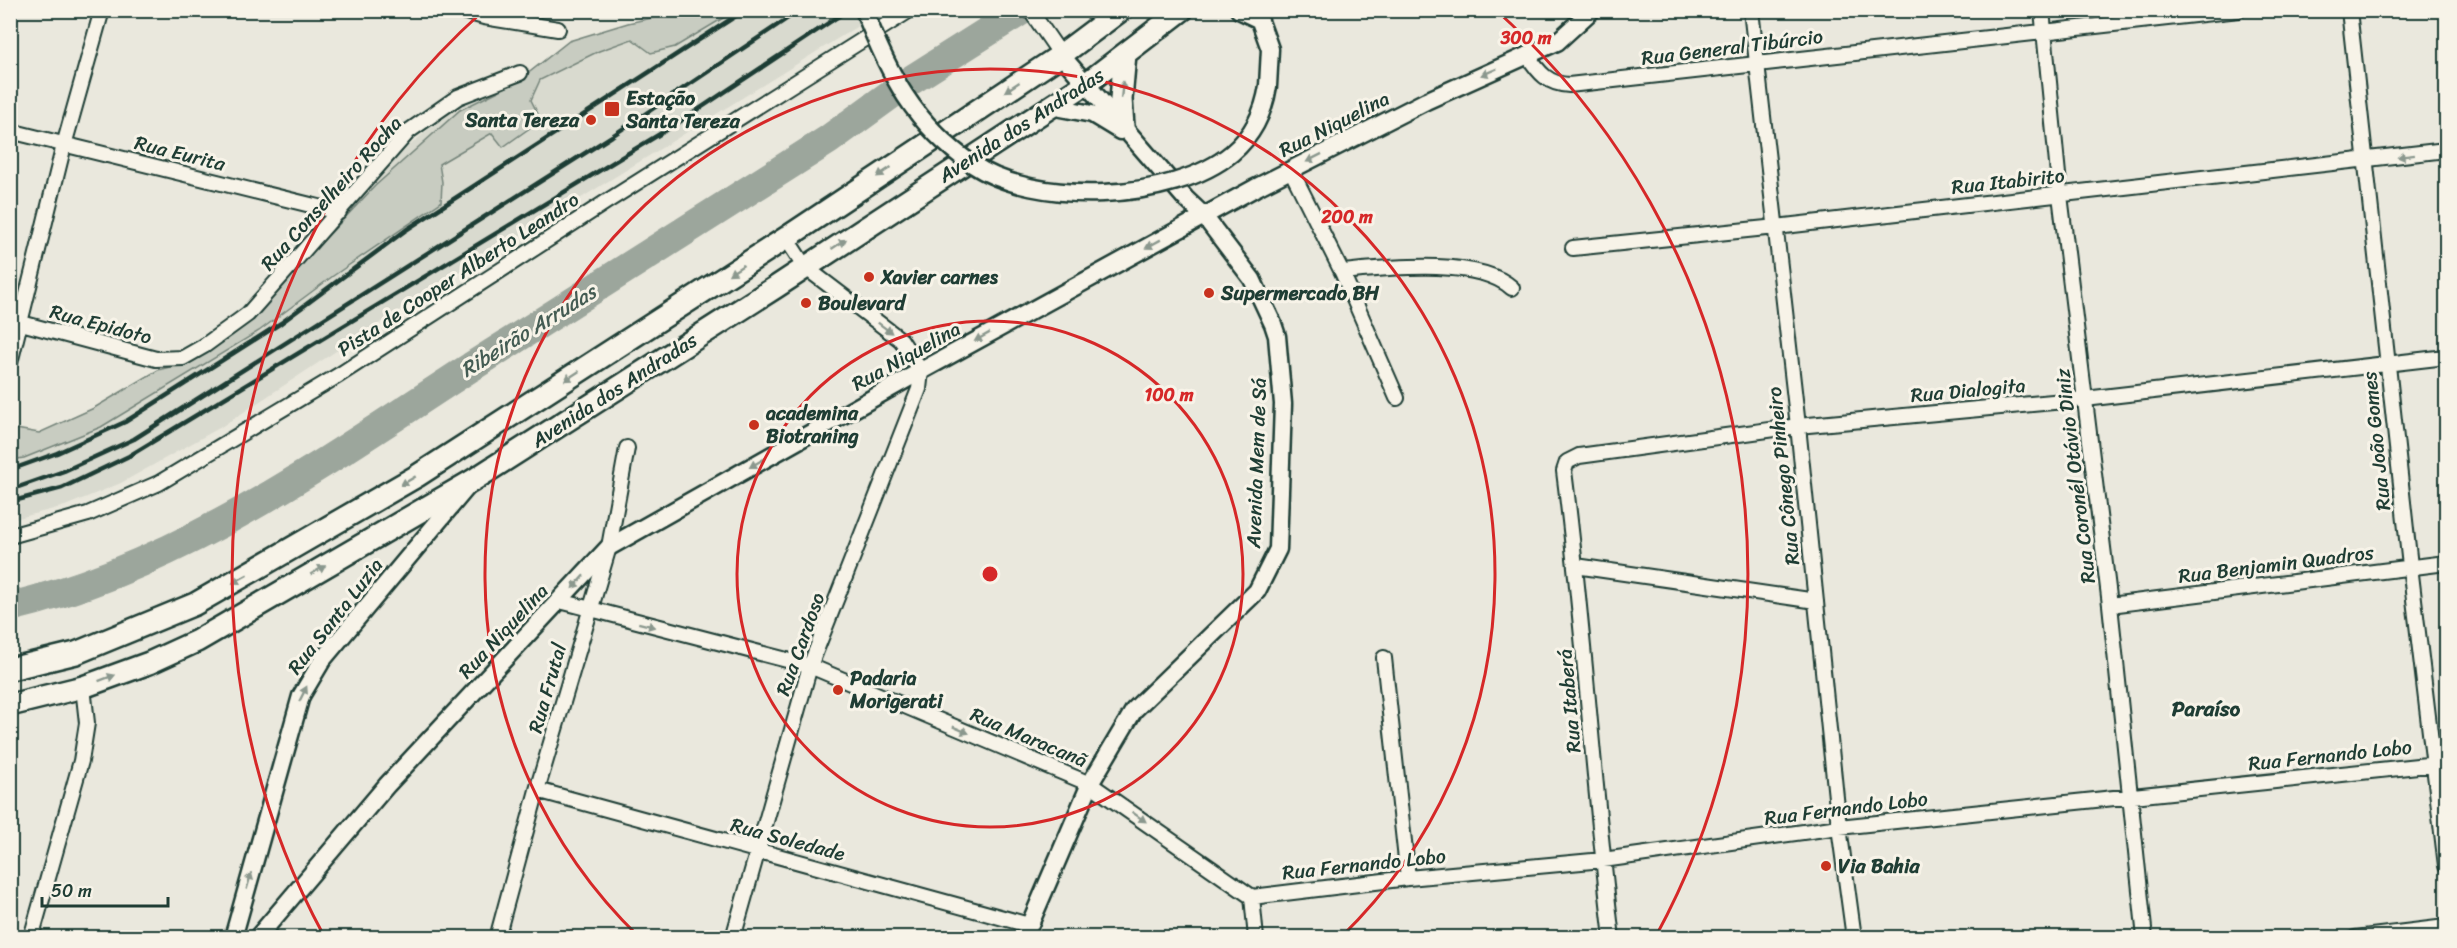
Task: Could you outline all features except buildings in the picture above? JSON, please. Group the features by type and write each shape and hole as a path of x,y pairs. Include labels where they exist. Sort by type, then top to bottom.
{"main road":[{"name":"Avenida dos Andradas","path":"10,669 76,653 195,604 417,476 786,238 1061,55 1121,10"},
{"name":"Avenida dos Andradas","path":"10,705 82,687 149,663 197,640 472,481 1087,83 1182,10"},
{"path":"1125,54 1121,99 1127,132"}],"street":[{"path":"10,363 15,322 102,10"},
{"path":"459,10 558,29"},
{"path":"864,10 892,76 907,102 926,124 981,169 996,177 1042,190 1070,194 1154,187 1208,169 1232,153 1262,113 1268,86 1270,49 1257,15 1239,10"},
{"name":"Pista de Cooper Alberto Leandro","path":"10,536 88,514 159,483 339,375 910,10"},
{"path":"1030,10 1061,55"},
{"name":"Rua Niquelina","path":"257,938 387,785 609,547 921,371 1204,216 1425,101 1557,42 1592,10"},
{"name":"Rua Cônego Pinheiro","path":"1751,10 1798,426 1839,827 1854,938"},
{"name":"Rua Coronél Otávio Diniz","path":"2042,10 2060,195 2110,605 2145,938"},
{"name":"Rua General Tibúrcio","path":"1528,56 1540,74 1548,80 1557,84 1569,85 2239,10"},
{"name":"Rua João Gomes","path":"2349,10 2410,566 2440,764 2446,866"},
{"name":"Avenida Mem de Sá","path":"1026,931 1090,784 1134,710 1257,591 1278,549 1283,404 1273,324 1252,279 1204,216 1185,198 1061,55"},
{"name":"Rua Conselheiro Rocha","path":"183,358 204,346 248,314 409,131 459,97 520,73"},
{"name":"Avenida Mem de Sá","path":"1050,106 1092,114 1127,132"},
{"name":"Rua Eurita","path":"10,131 339,212"},
{"name":"Rua Itabirito","path":"1573,248 2365,161 2446,150"},
{"path":"1291,170 1342,272 1397,398"},
{"path":"786,238 805,267 901,340 921,371"},
{"path":"1342,272 1393,267 1474,271 1512,288"},
{"name":"Rua Epidoto","path":"15,322 156,359 183,358"},
{"name":"Rua Dialogita","path":"1567,462 1579,456 1798,426 2085,399 2446,357"},
{"name":"Rua Cardoso","path":"733,938 810,666 913,410 921,371"},
{"name":"Rua Frutal","path":"497,938 537,790 609,547 627,448"},
{"name":"Rua Itaberá","path":"1567,462 1564,471 1576,566 1612,938"},
{"name":"Rua Santa Luzia","path":"233,938 301,696 323,659 472,481"},
{"name":"Rua Benjamin Quadros","path":"2110,605 2446,562"},
{"path":"1576,566 1815,601"},
{"name":"Rua Maracanã","path":"560,601 810,666 1090,784 1252,897"},
{"path":"1384,658 1408,878"},
{"path":"31,938 81,760 87,723 82,687"},
{"name":"Rua Fernando Lobo","path":"1252,897 1408,878 1603,860 1839,827 2440,764"},
{"name":"Rua Soledade","path":"537,790 756,851 1026,931"},
{"path":"1252,897 1256,938"},
{"path":"2355,938 2446,927"}],"shaded area":[{"path":"679,11 882,11 362,334 221,427 121,483 65,506 11,520 11,433 34,439 193,366 320,250 343,217 375,180 408,147 458,104 635,27"},
{"path":"684,11 735,11 675,47 651,53 632,39 599,51 540,80 531,100 541,120 503,147 492,133 439,164 442,182 441,202 333,276 259,331 101,427 24,458 11,460 10,428 39,433 94,408 158,370 189,362 219,343 257,311 375,186 460,110 517,82 569,41 628,23"}],"waterway":[{"name":"Ribeirão Arrudas","path":"10,607 73,589 134,565 193,538 250,507 307,473 828,140 905,84 1022,10"}],"railway":[{"path":"10,470 57,453 125,422 281,323 406,230 745,10"},
{"path":"10,490 64,471 134,439 612,136 800,10"},
{"path":"10,502 62,488 129,456 678,123 848,10"}],"place":[{"name":"Estação Santa Tereza","path":"612,109"},
{"name":"Santa Tereza","path":"591,120"},
{"name":"Xavier carnes","path":"869,277"},
{"name":"Supermercado BH","path":"1209,293"},
{"name":"Boulevard","path":"806,303"},
{"name":"academina Biotraning","path":"754,425"},
{"name":"Padaria Morigerati","path":"838,690"},
{"name":"Via Bahia","path":"1826,866"}],"district":[{"name":"Paraíso","path":"2206,709"}]}
